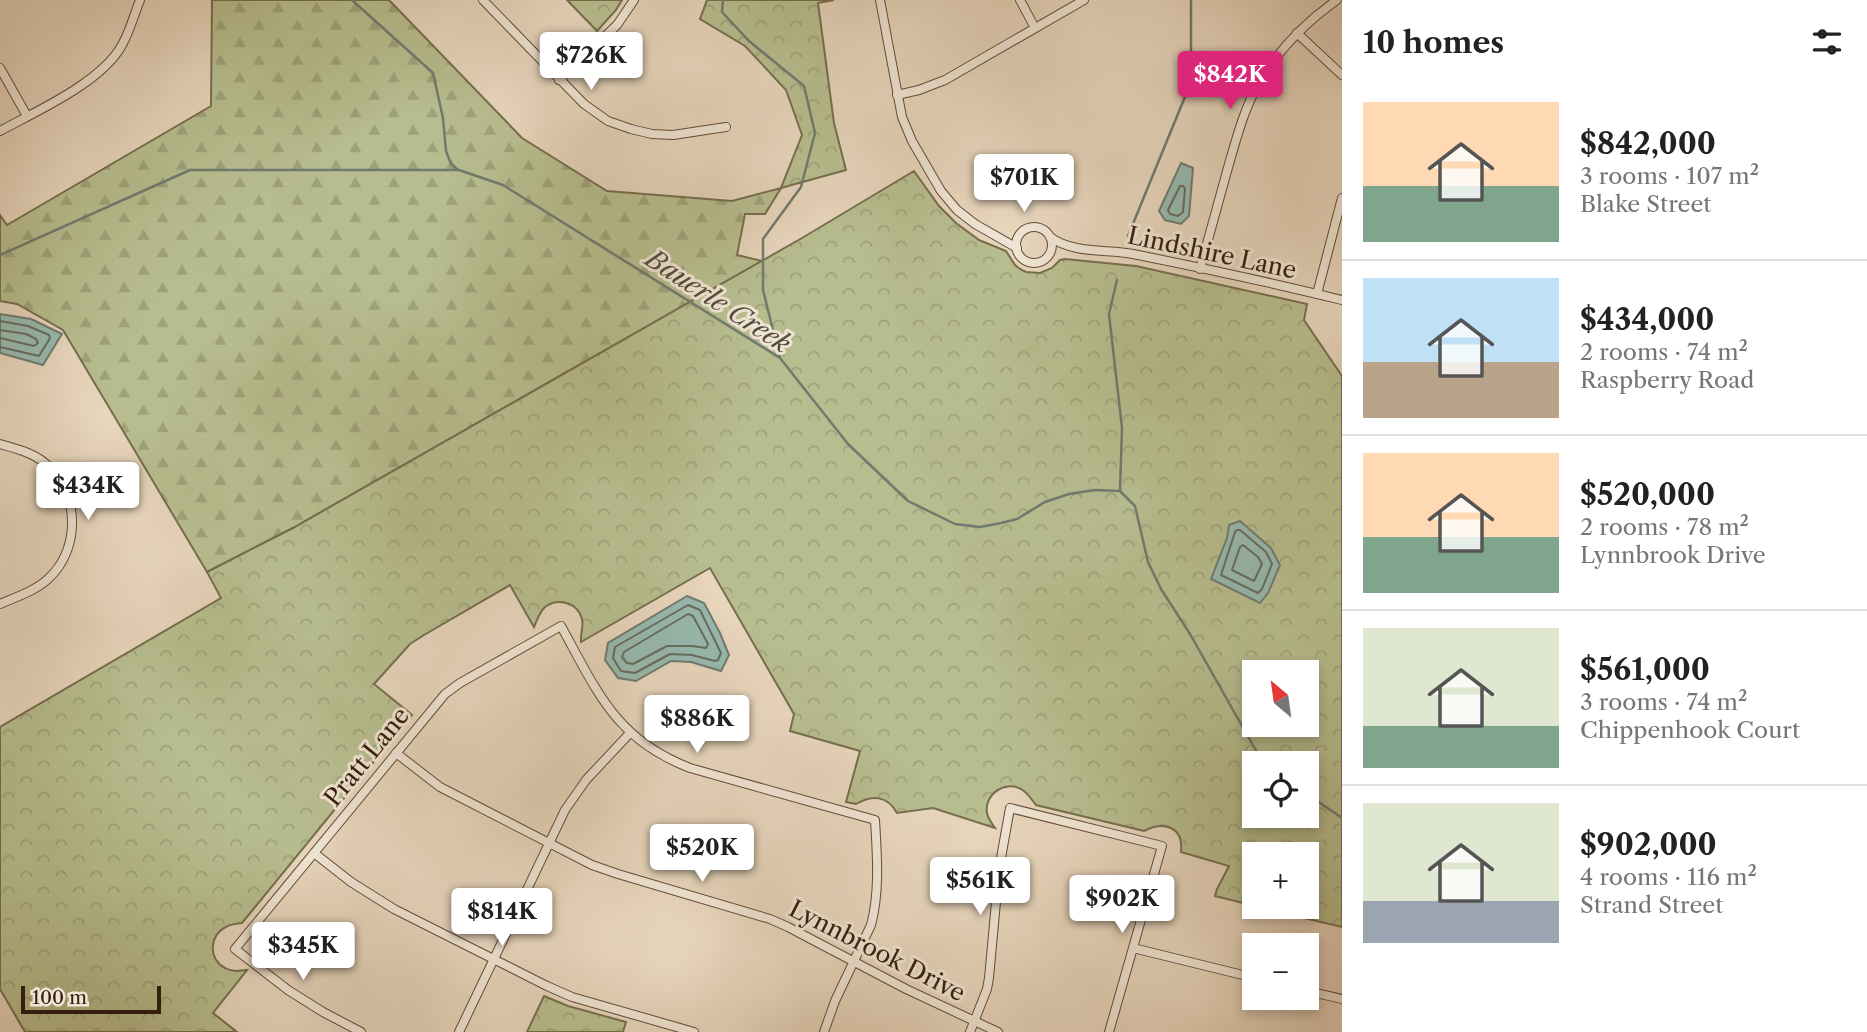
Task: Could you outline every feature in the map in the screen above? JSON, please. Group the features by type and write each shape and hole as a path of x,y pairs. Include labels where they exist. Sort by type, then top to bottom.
{"street":[{"path":"0,131 86,82 106,66 122,45 140,0"},
{"path":"483,0 559,80 584,104 608,121 631,130 652,134 673,135 726,127"},
{"path":"559,80 617,25 634,0"},
{"name":"Lindshire Lane","path":"880,0 902,117 912,141 941,191 965,216 1017,248 1028,261 1040,261 1049,254 1073,248"},
{"path":"1020,0 1035,28"},
{"path":"897,96 945,80 1084,0"},
{"path":"1200,269 1240,125 1259,83 1297,33 1337,0"},
{"path":"1297,33 1342,75"},
{"path":"0,68 27,116"},
{"path":"1317,294 1342,198"},
{"name":"Lindshire Lane","path":"993,235 1014,235 1037,227 1063,245 1073,248 1131,254 1342,300"},
{"path":"1017,248 1016,243 1021,232"},
{"path":"1049,254 1051,237"},
{"path":"0,444 43,460 55,472 67,491 74,524 68,549 48,579 0,604"},
{"name":"Pratt Lane","path":"361,1032 288,990 235,949 436,703 452,688 561,626 602,699 630,733"},
{"path":"459,1032 565,810 577,792 630,733 668,758 690,768 875,820 876,906 872,925 853,961 824,1032"},
{"name":"Lynnbrook Drive","path":"396,753 440,787 605,870 771,919 906,989 998,1032"},
{"path":"970,1032 989,978 999,869 1010,808 1162,846 1109,1032"},
{"path":"314,853 379,900 572,997 694,1032"},
{"path":"1133,948 1242,975"},
{"path":"1319,993 1342,999"}],"green space":[{"path":"212,0 389,0 522,138 607,191 732,201 781,188 765,214 745,214 737,255 762,261 293,528 207,572 63,330 17,304 0,301 0,215 7,225 211,106"},
{"path":"567,0 622,0 597,31"},
{"path":"707,0 834,0 818,3 834,123 846,170 781,188 802,135 786,90 745,46 700,19"},
{"path":"914,171 939,206 956,223 979,240 1006,251 1015,265 1026,272 1040,273 1065,259 1136,266 1307,304 1304,320 1342,376 1342,927 1308,919 1319,919 1319,842 1242,842 1242,903 1215,896 1229,866 1181,852 1179,836 1171,828 1158,826 1144,831 1036,805 1026,792 1015,787 1008,786 996,791 989,800 987,813 995,828 933,808 897,813 889,803 879,798 856,804 846,802 860,751 790,731 794,714 710,568 581,642 582,622 576,609 567,603 550,604 541,612 534,627 510,585 410,644 374,684 412,715 242,923 226,927 216,936 213,953 219,964 230,970 247,970 213,1013 237,1032 25,1032 0,989 0,727 221,598 207,572 293,528 802,238"},
{"path":"544,996 568,1006 626,1022 623,1032 527,1032"}],"water":[{"path":"1181,163 1193,168 1189,216 1181,224 1165,220 1159,211"},
{"path":"0,314 31,319 62,334 43,365 0,353"},
{"path":"1240,521 1271,548 1280,565 1268,593 1260,603 1211,579 1227,538 1229,525"},
{"path":"687,596 704,603 720,633 729,655 721,671 691,662 671,661 636,681 618,678 605,660 608,643"}],"waterway":[{"path":"352,0 433,73 443,118 446,151 451,164 457,169"},
{"path":"723,0 722,12 749,41 804,86 815,133 801,187 763,239 763,290 780,358"},
{"path":"1128,236 1191,82 1191,0"},
{"name":"Bauerle Creek","path":"0,255 190,170 459,170 503,185 780,358 848,444 908,501 955,524 980,527 1017,519 1045,502 1069,494 1095,490 1120,491 1135,506 1148,562 1161,589 1190,634 1256,751"},
{"path":"1117,280 1109,314 1122,428 1120,491"},
{"name":"Bauerle Creek","path":"1319,802 1342,818"}]}
